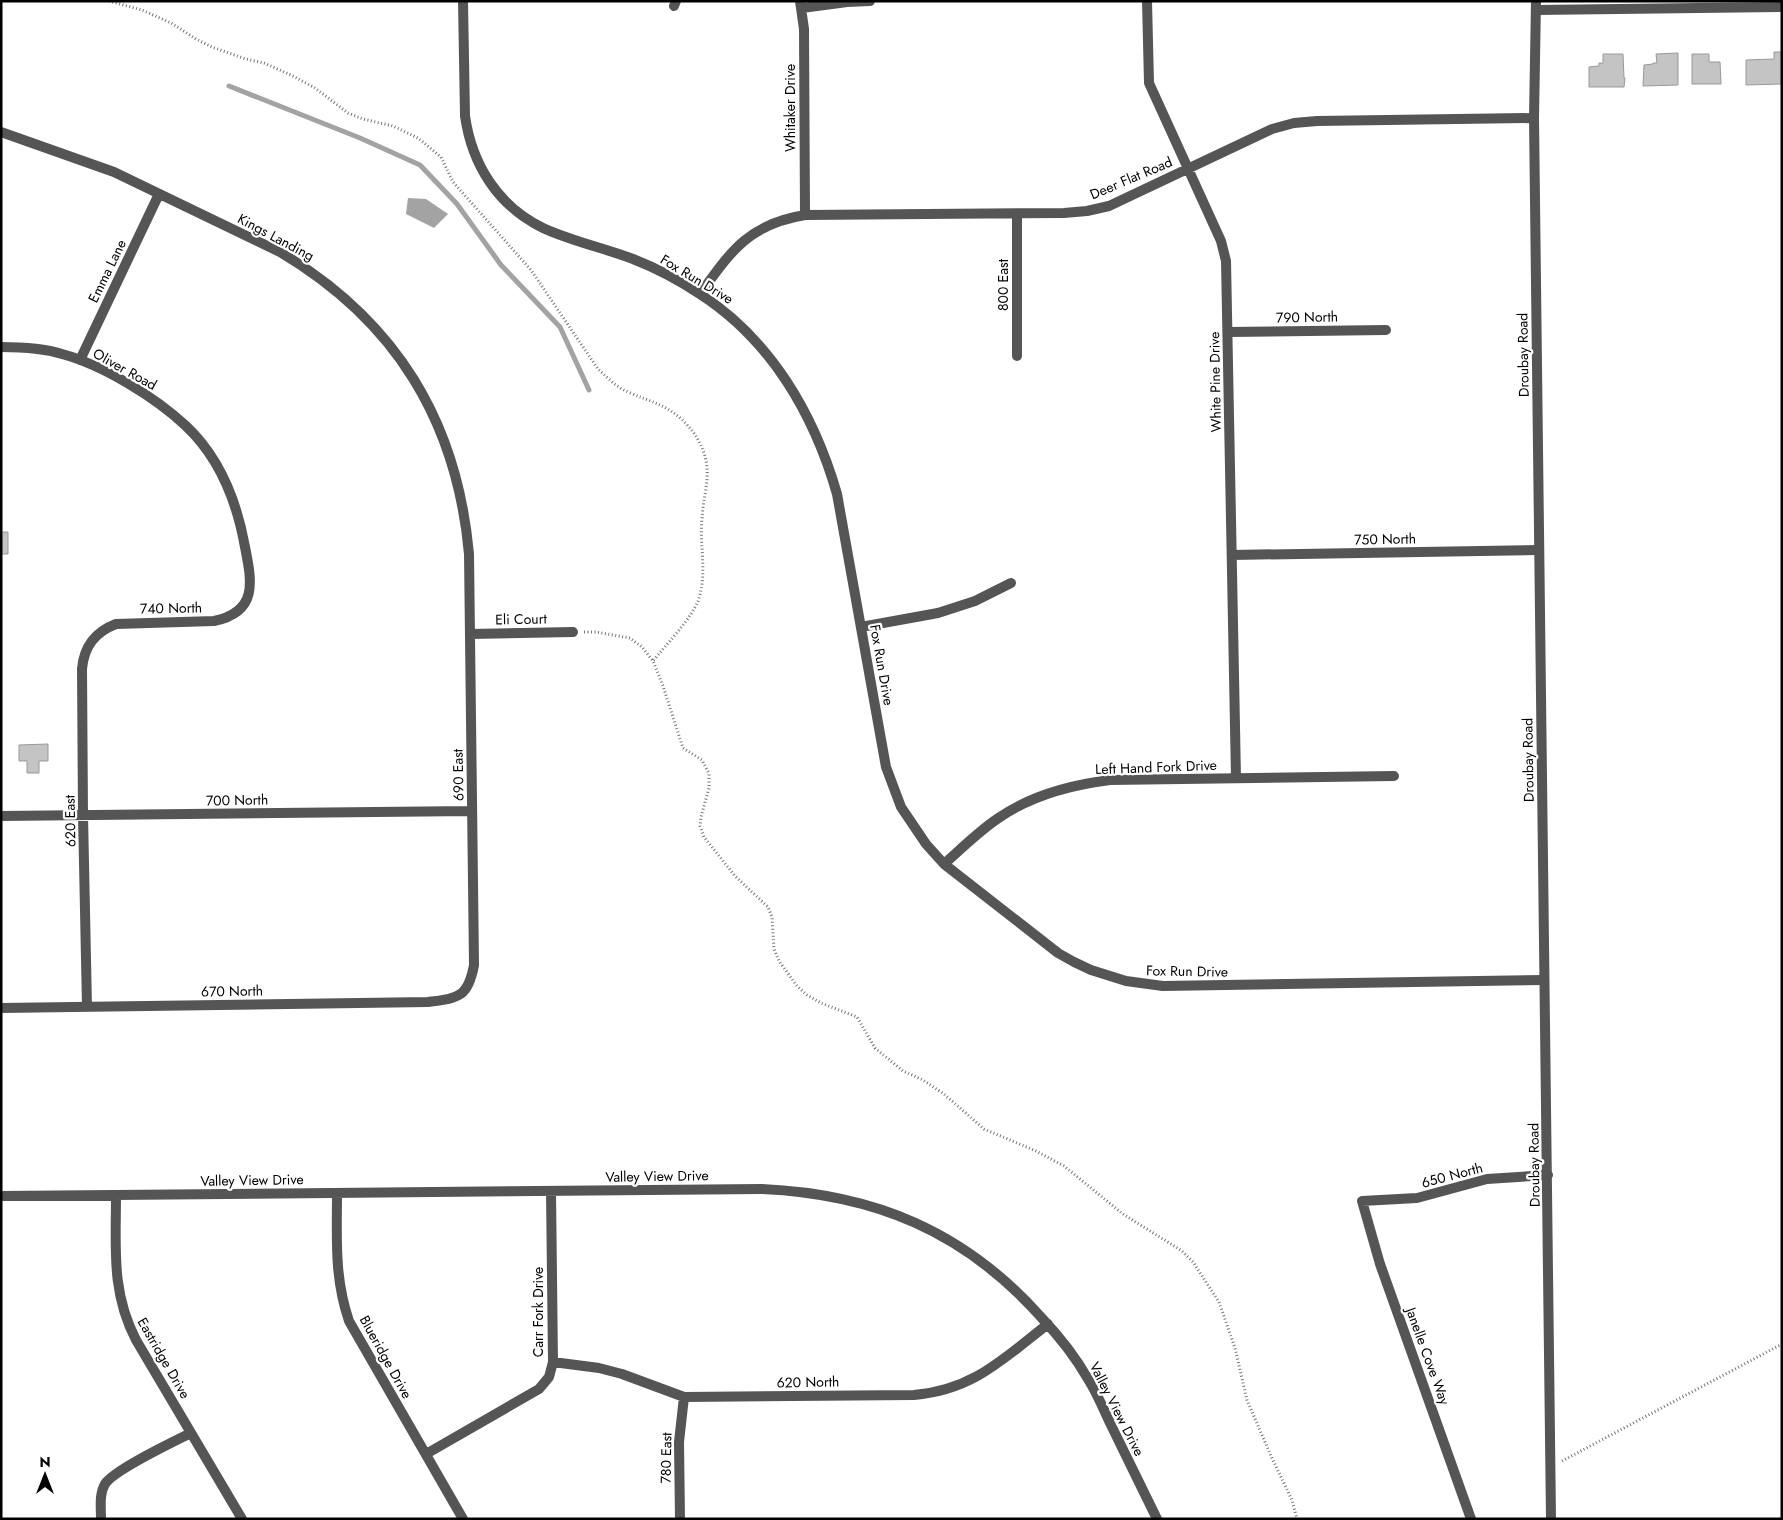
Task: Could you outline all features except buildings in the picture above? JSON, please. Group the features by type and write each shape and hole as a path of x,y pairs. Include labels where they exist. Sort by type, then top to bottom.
{"street":[{"name":"Fox Run Drive","path":"463,1 465,116 467,131 476,159 491,185 509,205 530,221 545,229 633,259 667,275 700,294 734,319 774,362 801,403 819,438 838,494 886,767 901,808 926,844 944,864 1058,953 1091,970 1126,981 1163,986 1544,980"},
{"path":"801,5 870,1"},
{"name":"White Pine Drive","path":"1147,1 1149,83 1221,241 1226,261 1236,778"},
{"name":"Whitaker Drive","path":"801,5 804,38 805,215"},
{"path":"1536,6 1782,7"},
{"name":"Droubay Road","path":"1536,6 1534,118 1551,1519"},
{"name":"Deer Flat Road","path":"700,294 726,258 748,237 775,222 805,215 1087,212 1108,206 1272,130 1294,123 1317,121 1534,118"},
{"name":"Kings Landing","path":"1,132 90,163 160,194 280,252 302,265 343,296 380,333 411,374 425,398 456,474 462,500 469,554"},
{"name":"Emma Lane","path":"80,360 160,194"},
{"name":"800 East","path":"1017,214 1017,356"},
{"name":"790 North","path":"1228,332 1386,330"},
{"name":"Oliver Road","path":"1,347 61,353 80,360 140,390 187,427 205,448 224,478 235,502 252,578 246,601"},
{"name":"750 North","path":"1232,555 1539,550"},
{"name":"690 East","path":"463,994 472,978 474,965 469,554"},
{"path":"861,627 938,613 975,601 1010,583"},
{"name":"740 North","path":"94,637 108,627 124,622 214,621 223,619 232,615 246,601"},
{"name":"Eli Court","path":"470,634 573,632"},
{"name":"620 East","path":"88,1007 83,815 82,669 85,652 94,637"},
{"name":"Left Hand Fork Drive","path":"944,864 979,832 998,818 1040,796 1086,783 1110,780 1394,776"},
{"name":"700 North","path":"1,816 472,811"},
{"name":"670 North","path":"1,1008 428,1002 463,994"},
{"name":"650 North","path":"1362,1201 1417,1198 1487,1179 1548,1175"},
{"name":"Valley View Drive","path":"1,1196 762,1189 818,1193 846,1199 901,1216 953,1243 1003,1278 1025,1299 1069,1350 1088,1379 1157,1519"},
{"name":"Carr Fork Drive","path":"426,1454 539,1389 549,1377 553,1362 551,1191"},
{"name":"Blueridge Drive","path":"337,1193 338,1277 344,1306 356,1335 464,1519"},
{"name":"Eastridge Drive","path":"116,1195 117,1285 124,1313 136,1340 242,1519"},
{"name":"Janelle Cove Way","path":"1362,1201 1380,1264 1471,1519"},
{"name":"620 North","path":"553,1362 599,1368 622,1374 684,1397 914,1395 941,1391 978,1377 1048,1324"},
{"name":"780 East","path":"680,1519 679,1442 684,1397"},
{"path":"101,1519 101,1500 104,1485 114,1474 191,1432"}],"path":[{"path":"109,1 142,10 171,23 212,47 264,63 315,88 348,113 363,119 393,126 418,138 441,157 453,182 531,270 598,369 626,391 649,399 674,412 690,429 700,444 706,462 707,480 702,520 702,582 698,602 653,661"},
{"path":"573,632 596,632 630,638 642,647 653,661 683,748 702,760 710,774 710,788 700,826 704,837 735,876 768,907 772,917 774,949 779,961 807,995 821,1003 857,1017 875,1048 904,1071 923,1080 944,1094 984,1129 1036,1151 1064,1166 1123,1214 1188,1256 1219,1302 1235,1348 1247,1400 1292,1500 1297,1519"},
{"path":"1551,1467 1782,1344"}],"shaded area":[{"path":"408,198 426,199 448,214 434,228 406,214"}],"waterway":[{"path":"229,86 360,138 420,165 457,204 501,265 560,327 589,390"}]}
